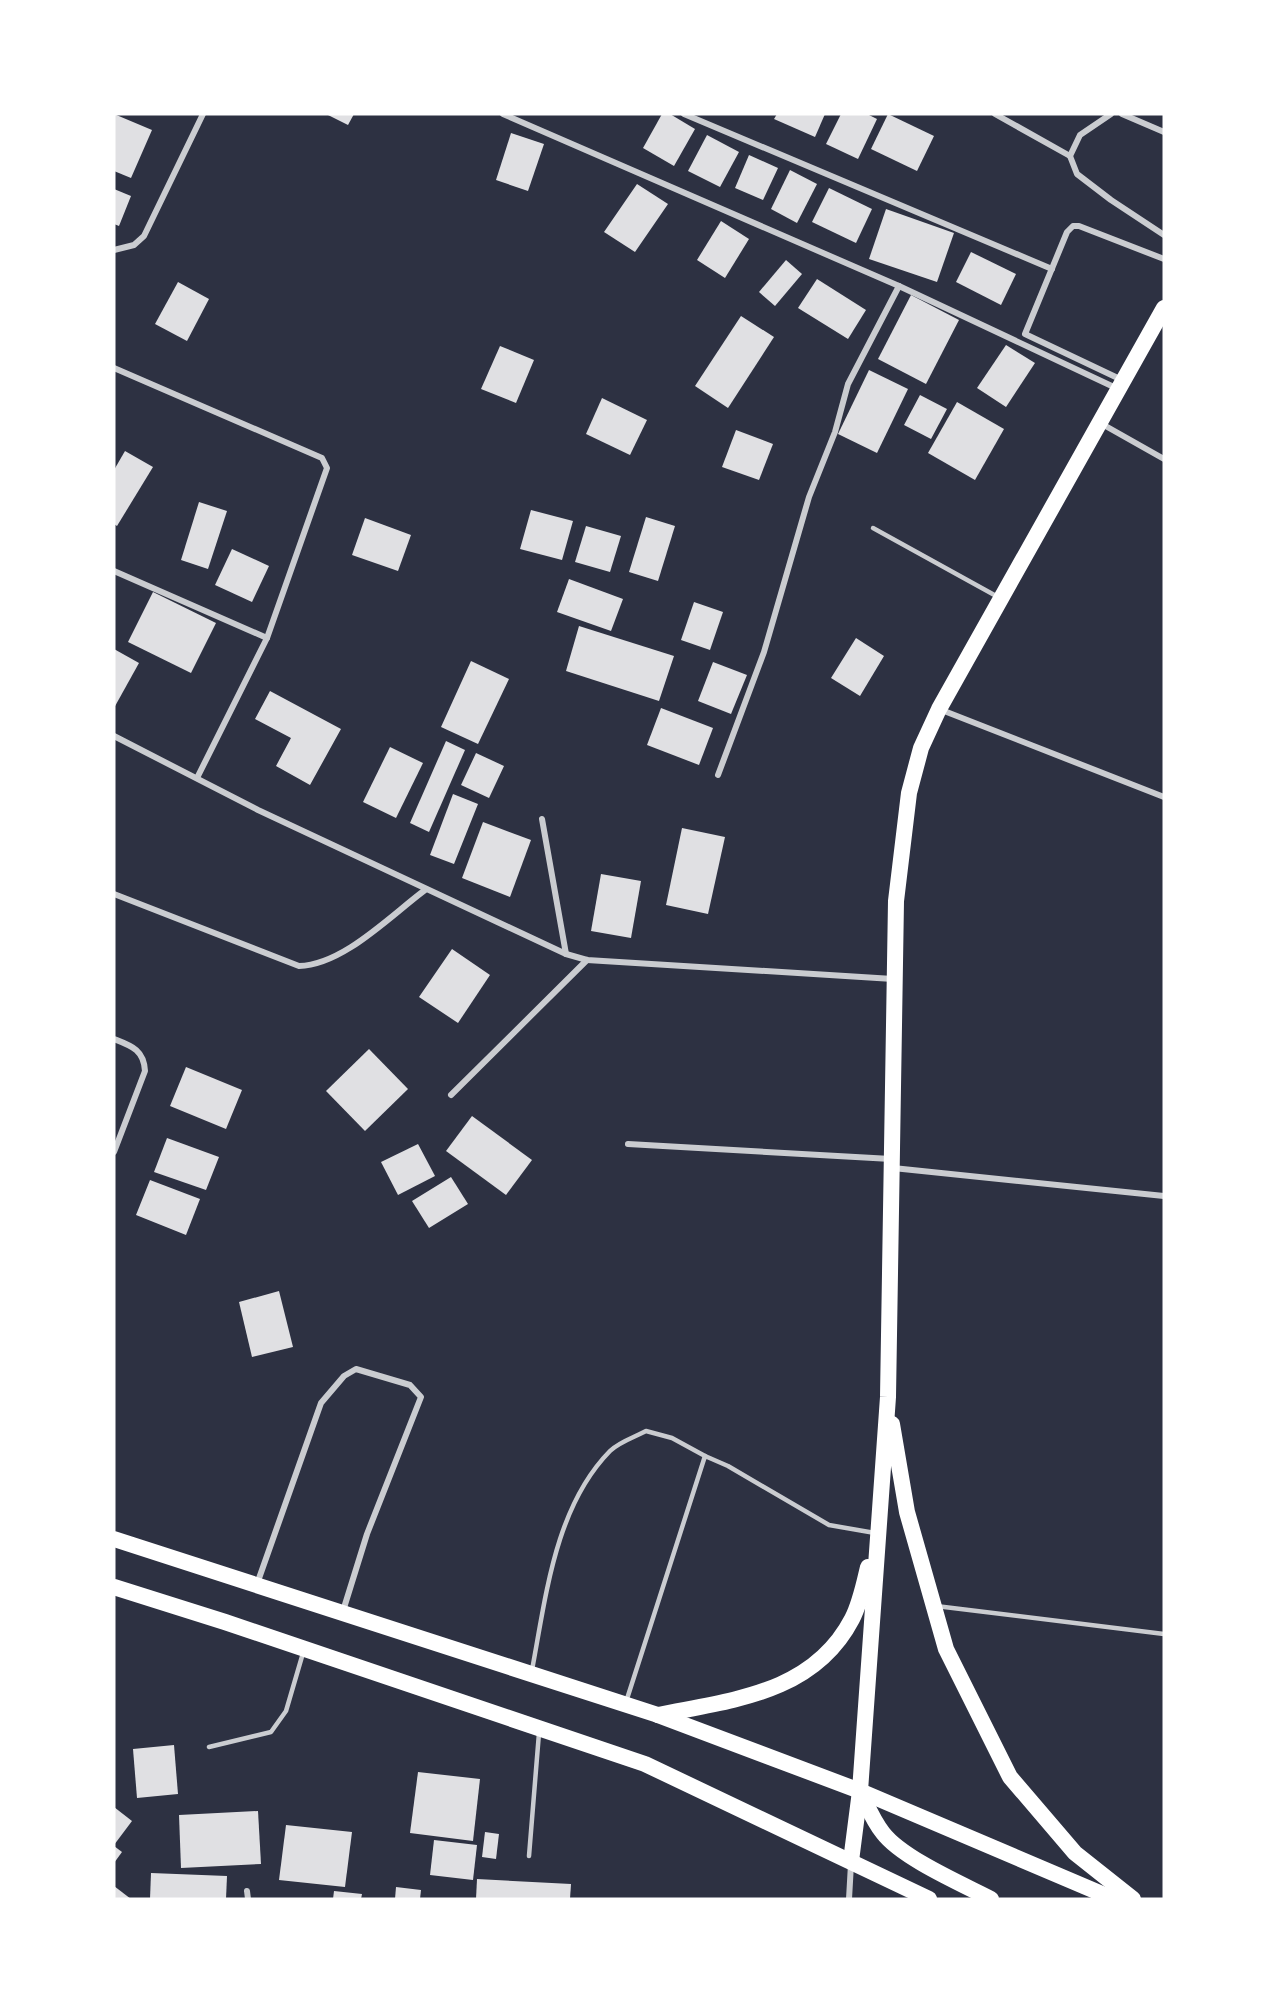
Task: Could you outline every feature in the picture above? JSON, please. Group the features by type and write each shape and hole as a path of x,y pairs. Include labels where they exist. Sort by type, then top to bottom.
{"highway":[{"path":"851,1861 860,1791 888,1397 896,901 909,793 921,748 939,709 1164,308"},
{"path":"888,1397 907,1512 946,1649 1010,1777 1075,1853 1132,1899"},
{"path":"658,1715 752,1697 784,1684 835,1646 852,1618 878,1533"},
{"path":"114,1539 658,1715 860,1791 1114,1899"},
{"path":"114,1587 645,1764 929,1899"},
{"path":"860,1791 883,1834 895,1844 915,1859 991,1899"}],"street":[{"path":"114,250 134,245 144,236 203,114"},
{"path":"504,114 1120,384"},
{"path":"684,114 1052,269"},
{"path":"995,114 1070,156 1077,174 1164,235"},
{"path":"1070,156 1080,135 1111,114"},
{"path":"1122,114 1164,132"},
{"path":"1120,384 1025,334 1068,229 1073,226 1079,226 1164,259"},
{"path":"718,775 764,652 810,497 835,432 848,384 899,286"},
{"path":"114,368 326,461 324,480 267,638 198,778"},
{"path":"1098,422 1164,459"},
{"path":"114,571 267,638"},
{"path":"939,709 1164,797"},
{"path":"114,736 258,810 566,954 587,960 896,979"},
{"path":"542,819 566,954"},
{"path":"114,894 299,966 318,965 341,954 425,890"},
{"path":"451,1095 587,960"},
{"path":"114,1039 138,1050 144,1061 145,1071 114,1152"},
{"path":"628,1144 891,1163 1164,1196"},
{"path":"256,1585 321,1403 344,1376 356,1369 410,1385 421,1397 367,1534 342,1613"},
{"path":"849,1899 851,1861"},
{"path":"248,1891 248,1899"}],"lane":[{"path":"873,528 1000,599"},
{"path":"531,1675 548,1587 568,1516 591,1475 612,1449 646,1431 672,1438 728,1466 829,1525 878,1533"},
{"path":"625,1705 705,1456"},
{"path":"934,1605 1164,1634"},
{"path":"209,1747 271,1732 286,1711 304,1650"},
{"path":"529,1856 539,1729"}],"building":[{"path":"114,114 152,130 131,178 114,171"},
{"path":"326,114 354,114 348,125"},
{"path":"662,114 670,114 695,129 674,166 643,148"},
{"path":"777,114 825,114 815,137 774,119"},
{"path":"841,114 867,114 877,119 858,159 826,144"},
{"path":"888,114 934,136 917,171 871,149"},
{"path":"511,133 544,144 528,191 496,180"},
{"path":"707,135 739,152 720,187 688,171"},
{"path":"749,155 778,168 763,200 735,188"},
{"path":"790,170 817,184 797,223 771,209"},
{"path":"637,184 668,204 635,252 604,232"},
{"path":"829,188 872,209 856,243 812,222"},
{"path":"114,189 131,196 119,226 114,224"},
{"path":"886,209 954,233 937,282 869,259"},
{"path":"721,221 749,239 725,278 697,260"},
{"path":"971,252 1016,274 1001,305 956,282"},
{"path":"786,260 802,274 775,306 759,292"},
{"path":"817,279 866,310 848,339 798,308"},
{"path":"178,282 209,299 187,341 155,324"},
{"path":"911,295 959,320 926,384 878,359"},
{"path":"741,316 774,337 728,408 695,386"},
{"path":"1006,345 1035,363 1006,407 977,388"},
{"path":"500,346 534,360 516,403 481,389"},
{"path":"869,370 908,389 877,453 838,434"},
{"path":"920,395 947,409 931,439 904,425"},
{"path":"602,398 647,420 630,455 586,434"},
{"path":"957,402 1004,429 975,480 928,453"},
{"path":"736,430 773,444 759,480 722,467"},
{"path":"125,451 153,467 117,526 114,524 114,470"},
{"path":"199,502 227,511 208,569 181,560"},
{"path":"531,510 573,521 562,560 520,549"},
{"path":"646,517 675,526 658,581 629,572"},
{"path":"365,518 411,535 398,571 352,555"},
{"path":"586,526 621,536 610,572 575,562"},
{"path":"232,549 269,566 252,602 215,585"},
{"path":"569,579 623,599 611,631 557,612"},
{"path":"153,592 216,623 191,673 128,642"},
{"path":"694,602 723,612 710,650 681,640"},
{"path":"579,626 674,656 659,701 566,671"},
{"path":"856,638 884,656 860,696 831,678"},
{"path":"114,649 139,663 114,708"},
{"path":"471,661 509,679 478,744 441,727"},
{"path":"713,662 747,675 731,714 698,701"},
{"path":"270,691 341,729 310,785 276,766 291,738 255,719"},
{"path":"661,708 713,728 699,765 647,745"},
{"path":"446,741 465,750 429,832 410,823"},
{"path":"390,747 423,763 396,818 363,802"},
{"path":"476,753 504,766 489,798 461,785"},
{"path":"453,794 478,804 454,864 430,855"},
{"path":"483,822 531,840 510,897 462,878"},
{"path":"682,828 725,837 708,914 666,905"},
{"path":"601,874 641,881 631,938 591,931"},
{"path":"452,949 490,975 458,1023 419,997"},
{"path":"369,1049 408,1089 365,1131 326,1091"},
{"path":"186,1067 242,1090 226,1129 170,1106"},
{"path":"472,1116 532,1160 506,1195 446,1151"},
{"path":"167,1138 219,1157 206,1190 154,1172"},
{"path":"418,1144 435,1176 398,1195 381,1162"},
{"path":"451,1177 468,1204 429,1228 412,1201"},
{"path":"150,1180 200,1199 186,1235 136,1215"},
{"path":"279,1291 293,1347 252,1357 239,1302"},
{"path":"174,1745 178,1794 137,1798 133,1749"},
{"path":"418,1772 480,1779 473,1841 410,1833"},
{"path":"114,1807 132,1821 114,1845"},
{"path":"258,1811 261,1864 181,1868 179,1815"},
{"path":"286,1825 352,1832 345,1887 279,1880"},
{"path":"485,1832 499,1834 496,1859 482,1857"},
{"path":"434,1840 477,1845 473,1880 430,1875"},
{"path":"114,1846 122,1852 114,1863"},
{"path":"151,1873 227,1876 226,1899 150,1899"},
{"path":"477,1879 571,1884 570,1899 476,1899"},
{"path":"114,1886 131,1899 114,1899"},
{"path":"396,1887 421,1890 420,1899 395,1899"},
{"path":"334,1891 362,1894 361,1899 333,1899"}]}
